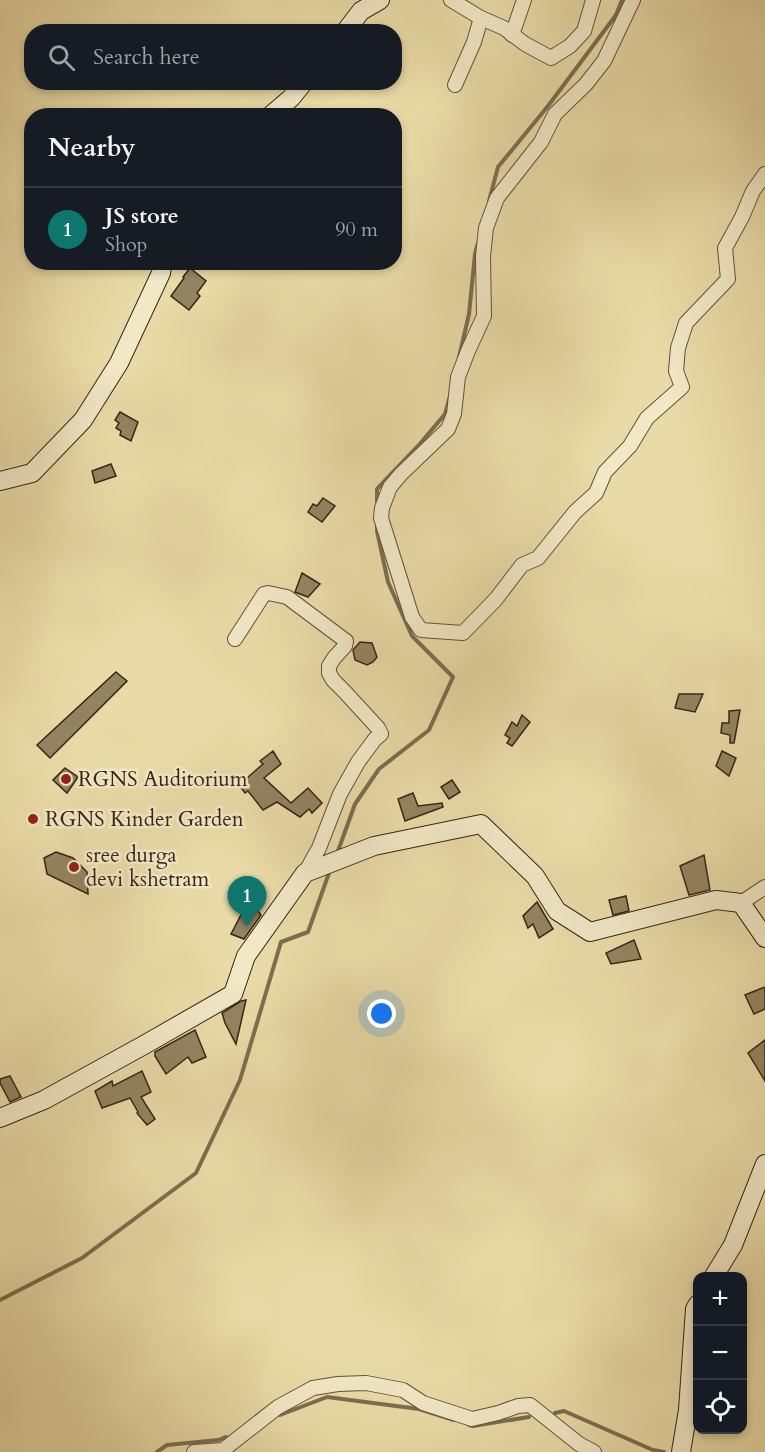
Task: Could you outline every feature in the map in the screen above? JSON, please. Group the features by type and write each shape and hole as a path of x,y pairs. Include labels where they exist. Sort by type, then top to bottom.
{"street":[{"path":"351,24 361,11 380,0"},
{"path":"451,0 481,18 504,28 525,44 551,58 570,46 584,31 593,0"},
{"path":"512,34 524,0"},
{"path":"633,0 604,61 586,84 555,114 541,142 497,198 486,228 483,256 484,316 458,377 453,414 448,429 401,474 390,488 382,508 381,518 401,583 412,617 421,630 463,633 496,599 522,565 538,558 575,512 596,493 605,472 630,446 647,418 682,387 676,371 678,348 686,323 728,279 725,248 753,191 765,174"},
{"path":"455,86 474,42 481,18"},
{"path":"279,108 298,90"},
{"path":"0,481 32,473 83,420 119,363 162,270"},
{"path":"0,1118 44,1100 232,994 246,956 305,873 319,848 340,794 358,762 381,734 329,673 329,666 345,646 346,640 287,597 264,594 235,639"},
{"path":"305,873 374,846 481,824 535,876 557,911 590,932 716,900 741,903 765,887"},
{"path":"741,903 765,938"},
{"path":"716,1272 733,1245 765,1164"},
{"path":"681,1452 688,1410 694,1326"},
{"path":"194,1452 223,1450 278,1407 313,1388 338,1383 366,1383 403,1390 423,1402 472,1419 530,1405 579,1444 594,1452"}],"building":[{"path":"188,270 192,270 206,281 197,293 200,296 189,310 171,296"},
{"path":"120,412 138,422 131,441 120,435 121,431 116,428 119,423 115,420"},
{"path":"111,464 116,476 95,483 92,471"},
{"path":"323,498 335,506 322,522 308,512 313,504 317,506"},
{"path":"302,573 320,584 308,597 295,592"},
{"path":"360,642 372,643 377,657 367,665 355,660 353,650"},
{"path":"116,672 127,681 50,758 37,745"},
{"path":"679,694 703,694 695,712 675,708"},
{"path":"740,710 734,743 730,743 730,735 721,733 722,723 729,723 729,711"},
{"path":"522,715 530,722 512,746 507,743 510,738 505,735 512,722 517,726"},
{"path":"273,751 281,764 264,778 291,803 308,788 322,803 312,813 309,809 300,817 277,802 263,810 248,791 245,793 239,785 263,764 260,761"},
{"path":"722,751 736,758 729,776 716,766"},
{"name":"RGNS Auditorium","path":"65,768 78,777 67,793 53,780"},
{"path":"452,780 460,792 449,799 441,787"},
{"path":"413,793 418,806 442,803 443,807 405,821 398,799"},
{"path":"56,852 73,858 87,872 88,894 47,874 44,858"},
{"path":"704,855 710,890 689,895 680,866"},
{"path":"626,896 629,911 613,915 609,900"},
{"path":"537,902 553,929 539,938 533,924 528,928 523,916"},
{"path":"256,908 261,915 244,939 231,934 241,915 249,918"},
{"path":"634,940 641,959 611,964 606,953"},
{"path":"765,987 765,1009 754,1014 745,995"},
{"path":"246,1000 236,1044 222,1013"},
{"path":"195,1030 206,1057 192,1063 188,1057 166,1074 155,1052"},
{"path":"765,1040 765,1081 748,1053"},
{"path":"142,1071 151,1092 141,1097 155,1119 147,1125 137,1113 130,1098 102,1108 95,1091 112,1081 113,1086"},
{"path":"10,1076 21,1097 10,1102 0,1079"}],"waterway":[{"path":"489,201 498,167 548,106 616,15 622,0"},
{"path":"459,357 469,314 478,243"},
{"path":"377,505 377,489 445,414 450,396"},
{"path":"338,851 355,804 379,769 429,730 453,677 412,636 388,582 377,525"},
{"path":"0,1300 82,1258 196,1173 240,1080 281,942 308,932 329,873"},
{"path":"280,1415 327,1397 419,1409 454,1420"},
{"path":"555,1413 564,1411 653,1450 664,1452"},
{"path":"469,1425 529,1417"},
{"path":"157,1452 167,1445 218,1440 226,1437"}],"place":[{"name":"RGNS Auditorium","path":"66,779"},
{"name":"RGNS Kinder Garden","path":"33,819"},
{"name":"sree durga devi kshetram","path":"74,867"},
{"name":"JS store","path":"247,926"}]}
